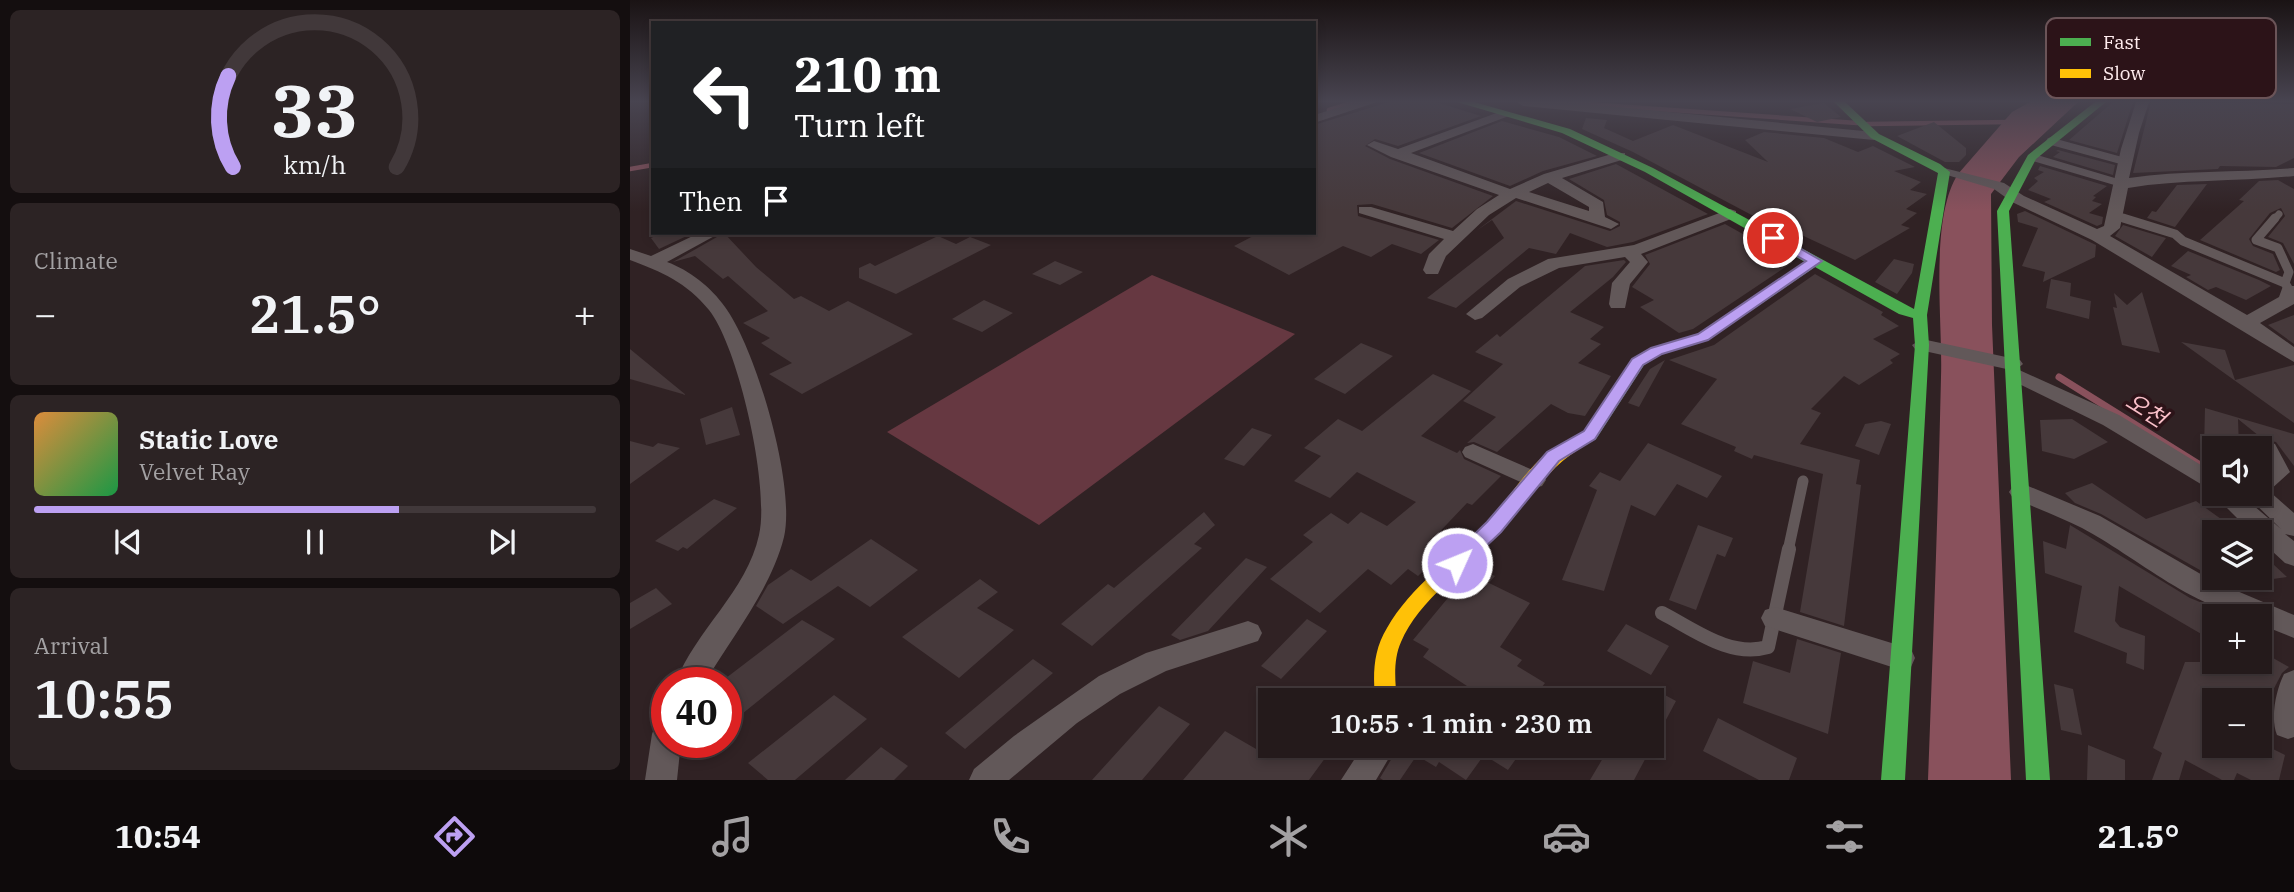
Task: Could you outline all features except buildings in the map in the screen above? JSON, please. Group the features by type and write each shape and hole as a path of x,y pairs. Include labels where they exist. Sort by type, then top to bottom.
{"street":[{"path":"1396,154 1430,138"},
{"path":"1582,138 1730,214 1904,311 1920,315"},
{"path":"1885,138 1948,173 2003,189 2098,236 2246,323 2294,356"},
{"path":"2003,189 2027,170 2032,157 2053,138"},
{"path":"2098,236 2112,228 2123,184 2123,161 2128,138"},
{"path":"1374,145 1604,221 1597,205 1549,177"},
{"path":"1432,270 1438,254 1483,212 1513,193 1549,177 1620,156"},
{"path":"2123,184 2172,176 2236,178 2294,172"},
{"path":"1894,780 1901,658 1931,347 1920,315 1948,173"},
{"path":"2003,189 2008,367 2021,492 2032,717 2038,780"},
{"path":"1364,210 1457,238"},
{"path":"1475,314 1514,283 1554,263 1630,252 1730,214"},
{"path":"651,263 708,235"},
{"path":"1618,304 1621,283 1639,262 1630,252"},
{"path":"630,254 680,273 717,308 738,345 773,476 772,535 757,573 699,667"},
{"path":"1385,688 1383,666 1395,632 1438,581 1494,527 1553,456 1590,435 1637,362 1656,351 1703,337 1815,261"},
{"path":"2246,323 2288,300 2290,288"},
{"path":"1931,347 2008,367 2202,471"},
{"path":"1473,452 1534,480"},
{"path":"2272,459 2278,472 2272,475"},
{"path":"2021,492 2091,522 2202,587 2294,627"},
{"path":"2251,506 2294,556"},
{"path":"2261,506 2294,527"},
{"path":"1775,618 1901,658"},
{"path":"985,780 1056,721 1111,685 1156,662 1248,633"},
{"path":"2288,724 2294,683"},
{"path":"661,780 664,758"},
{"path":"1357,780 1373,758"}],"lane":[{"path":"2050,141 2123,161"},
{"path":"2032,157 2123,184"},
{"path":"2115,216 2175,234 2183,241 2290,288 2289,272 2278,248 2256,240 2279,215"},
{"path":"1662,613 1734,648 1757,652 1768,647 1803,481"}],"shaded area":[{"path":"1989,138 2039,138 2019,157 1991,194 1992,325 2011,780 1928,780 1941,377 1940,244 1949,193 1958,174"},
{"path":"1152,275 1295,334 1039,525 887,432"}],"waterway":[{"path":"630,169 651,165"},
{"name":"오천","path":"2059,377 2200,465"}],"traffic: fast":[{"path":"1582,138 1649,170 1904,311 1920,315"},
{"path":"1879,138 1944,172 1920,315 1922,345 1893,780"},
{"path":"2038,780 2003,211 2032,157 2055,138"},
{"path":"1573,445 1590,435 1638,362 1656,351 1703,337 1815,261"}],"traffic: slow":[{"path":"1386,688 1386,657 1391,640 1405,617 1495,526 1540,471 1573,445"}],"route":[{"path":"1457,563 1494,527 1553,456 1590,435 1637,362 1656,351 1703,337 1805,264 1815,261 1773,238"}]}
